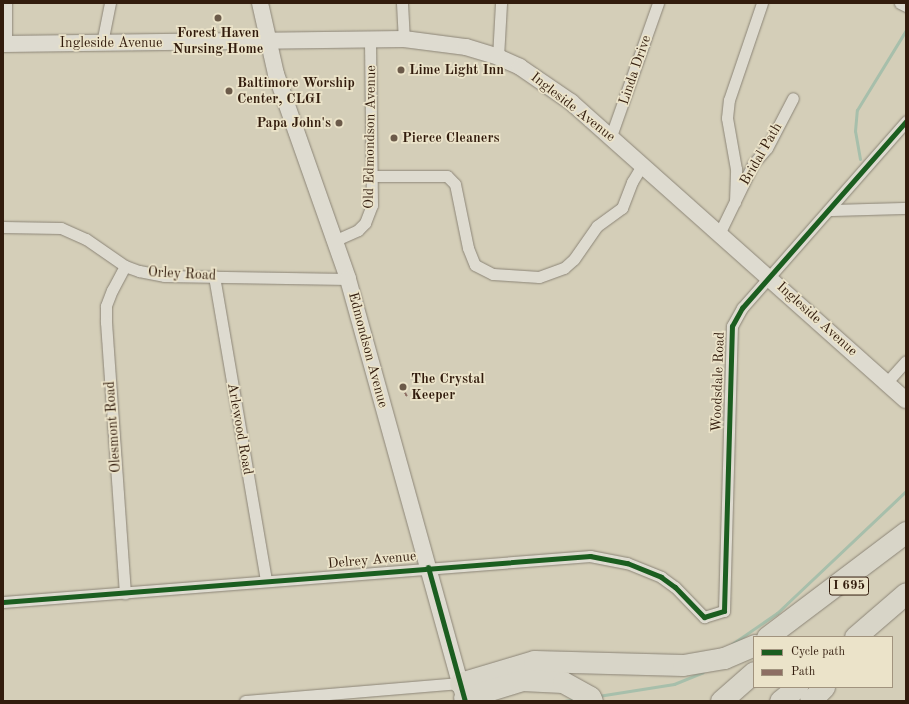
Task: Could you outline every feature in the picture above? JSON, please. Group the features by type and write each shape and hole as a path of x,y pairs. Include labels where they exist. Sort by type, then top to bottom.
{"highway":[{"path":"768,636 906,534"},
{"name":"I 695","path":"793,636 906,534"},
{"name":"I 695","path":"855,636 906,593"},
{"path":"873,636 906,602"},
{"path":"463,694 534,661 683,665 724,658 753,645"},
{"path":"721,701 753,673"},
{"path":"463,694 522,680 563,682 592,701"},
{"path":"780,701 795,688"},
{"path":"810,701 823,688"}],"main road":[{"name":"Edmondson Avenue","path":"260,3 267,41 276,74 336,240 348,279 463,694"},
{"name":"Ingleside Avenue","path":"5,44 370,39 404,40 466,47 498,57 520,67 545,83 611,136 906,400"}],"street":[{"path":"5,44 6,3"},
{"path":"102,43 110,3"},
{"path":"402,3 404,40"},
{"path":"498,57 501,3"},
{"name":"Linda Drive","path":"611,136 658,3"},
{"path":"735,202 736,169 727,118 728,100 762,3"},
{"path":"900,3 906,6"},
{"name":"Old Edmondson Avenue","path":"336,240 350,236 365,223 372,205 370,39"},
{"name":"Bridal Path","path":"720,232 753,164 767,148 793,98"},
{"name":"Woodsdale Road","path":"724,611 732,326 742,308 906,121"},
{"path":"372,176 447,176 455,184 468,248 475,265 493,274 539,277 564,268 574,259 597,226 622,208 632,182 643,164"},
{"path":"829,210 906,208"},
{"name":"Orley Road","path":"3,227 61,228 86,239 125,266 139,271 164,276 348,279"},
{"name":"Olesmont Road","path":"125,266 112,290 106,306 106,322 125,593"},
{"name":"Arlewood Road","path":"214,276 266,581"},
{"path":"887,382 906,361"},
{"name":"Delrey Avenue","path":"3,602 570,556 607,558 627,563 661,577 675,587 704,617 724,611"},
{"path":"244,701 463,694"}],"waterway":[{"path":"860,159 855,131 857,110 906,30"},
{"path":"732,644 777,613 906,491"},
{"path":"598,696 674,684 703,672"},
{"path":"564,701 577,699"}],"cycle path":[{"path":"3,602 590,556 627,563 661,577 675,587 704,617 724,611 732,326 742,308 906,121"},
{"path":"428,567 465,701"}],"place":[{"name":"Forest Haven Nursing Home","path":"218,18"},
{"name":"Lime Light Inn","path":"401,70"},
{"name":"Baltimore Worship Center, CLGI","path":"229,91"},
{"name":"Papa John's","path":"339,123"},
{"name":"Pierce Cleaners","path":"394,138"},
{"name":"The Crystal Keeper","path":"403,387"}]}
